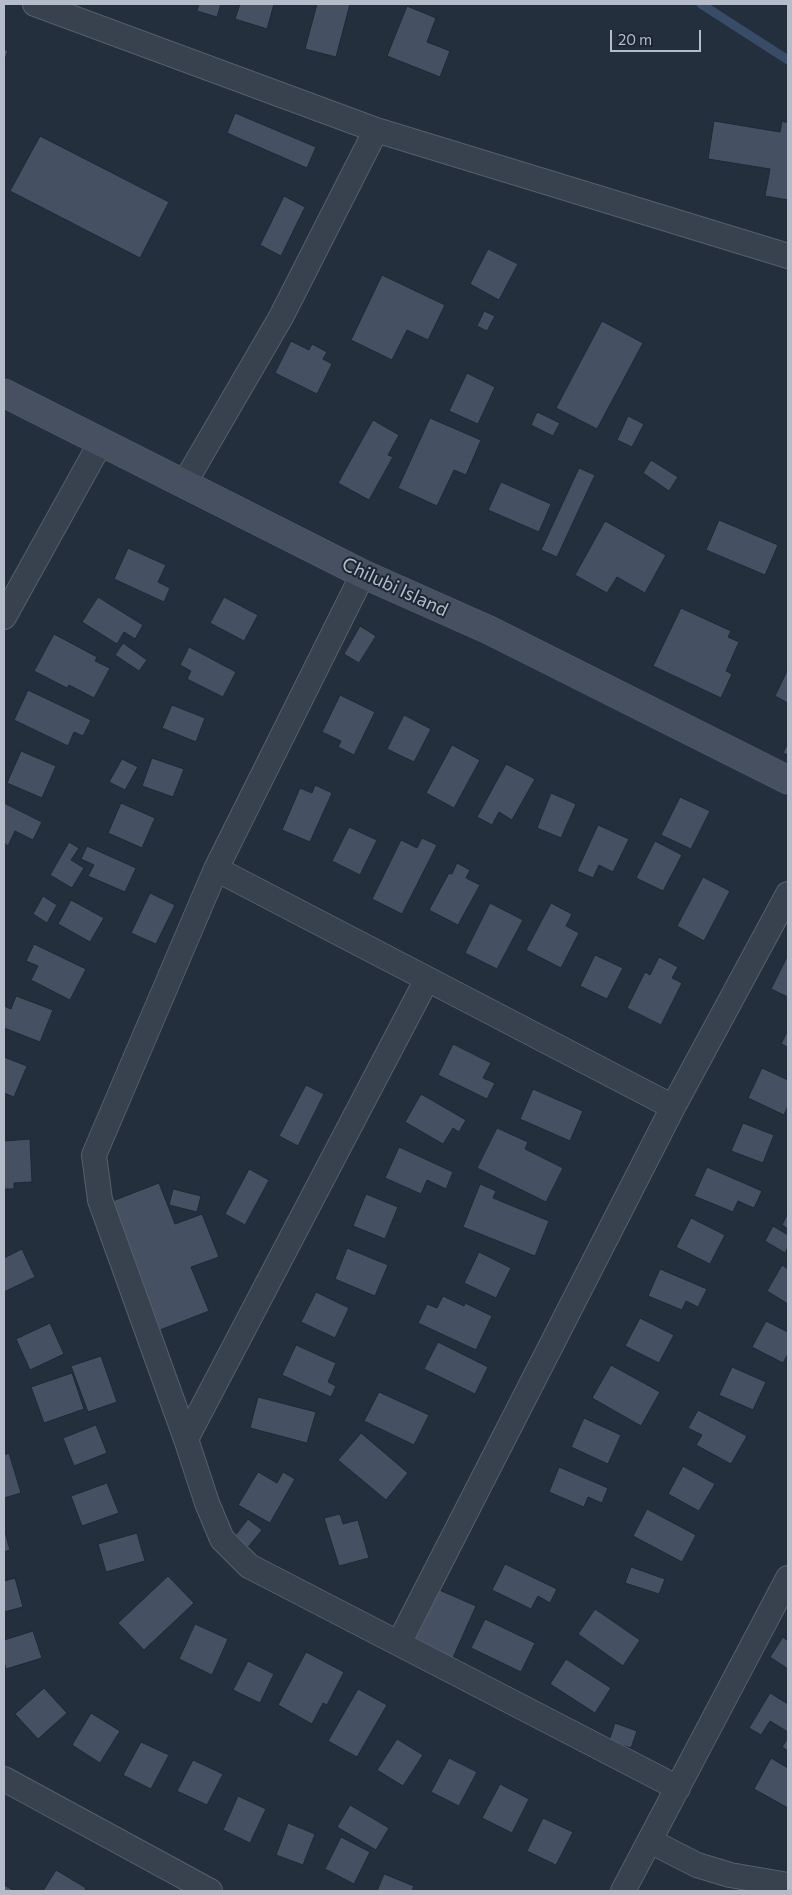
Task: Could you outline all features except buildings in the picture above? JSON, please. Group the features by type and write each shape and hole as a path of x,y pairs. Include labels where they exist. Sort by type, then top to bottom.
{"street":[{"path":"35,4 376,130 788,256"},
{"path":"184,484 281,317 376,130"},
{"name":"Chilubi Island","path":"4,393 364,574 488,630 788,780"},
{"path":"4,617 101,442"},
{"path":"364,574 216,868 94,1155 100,1200 186,1439 207,1503 222,1539 249,1566 678,1788"},
{"path":"216,868 673,1107"},
{"path":"399,1644 673,1107 788,894"},
{"path":"186,1439 427,979"},
{"path":"623,1891 788,1578"},
{"path":"4,1778 210,1891"},
{"path":"650,1841 698,1865 730,1875 788,1885"}],"waterway":[{"path":"701,4 788,60"}]}
